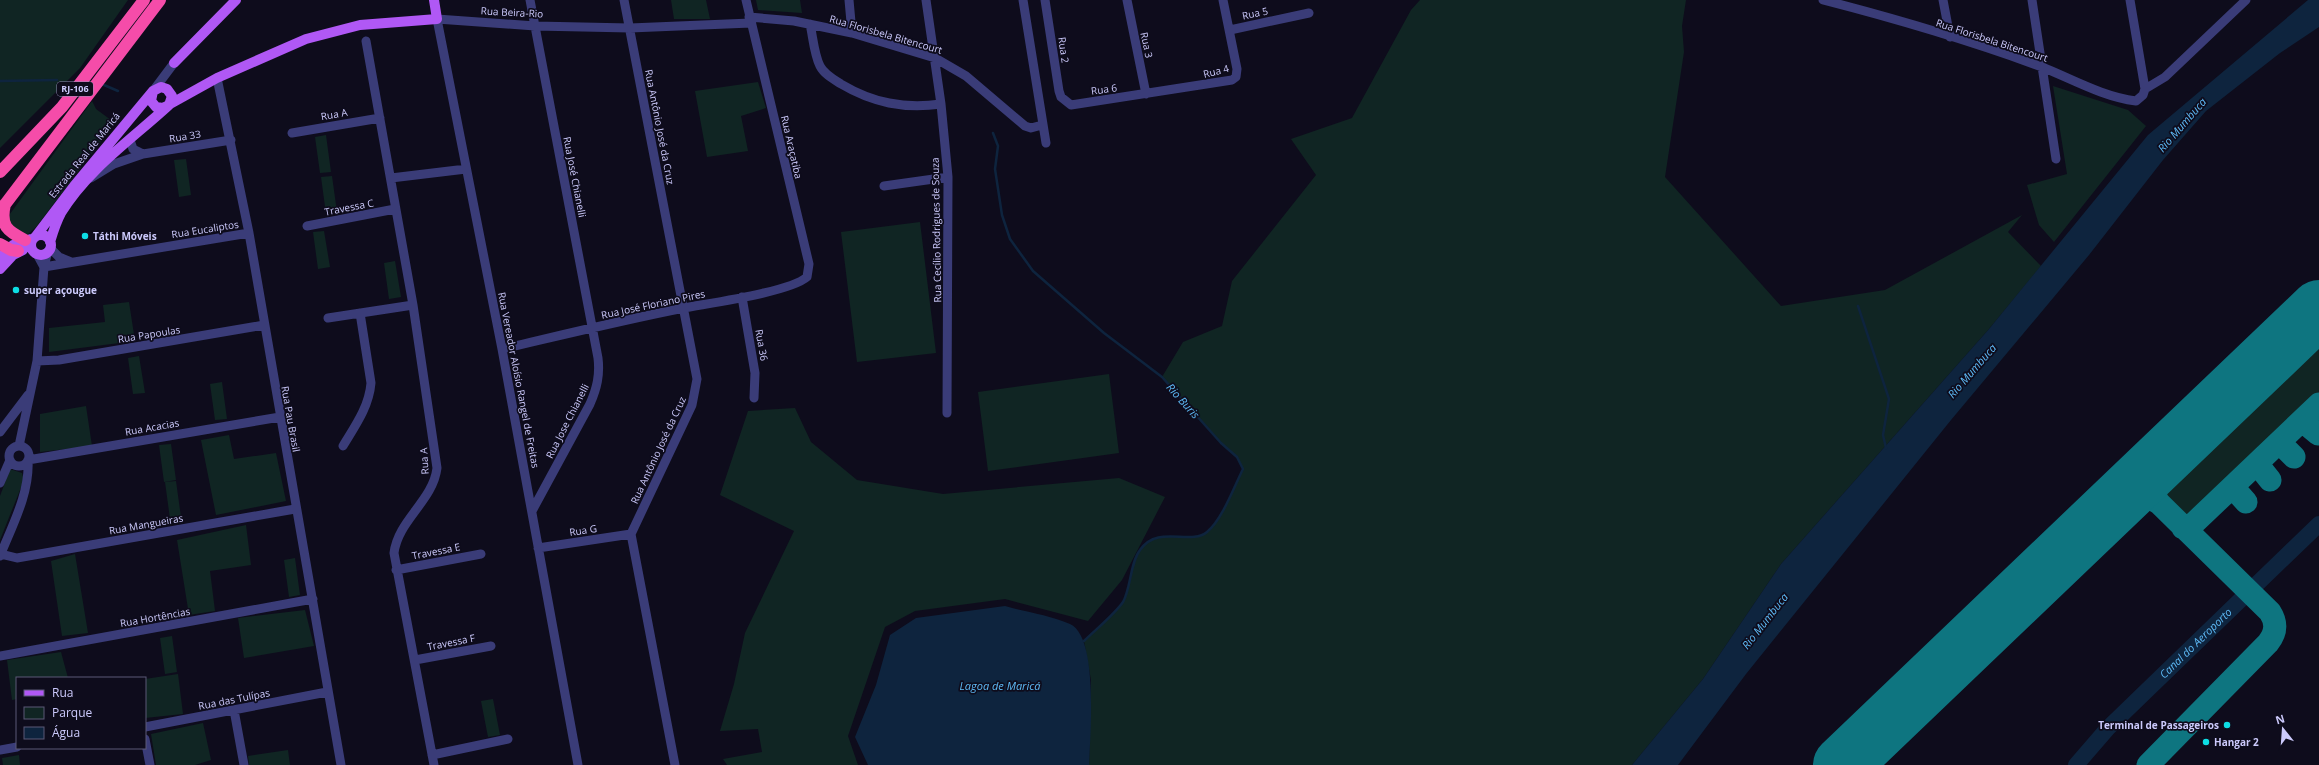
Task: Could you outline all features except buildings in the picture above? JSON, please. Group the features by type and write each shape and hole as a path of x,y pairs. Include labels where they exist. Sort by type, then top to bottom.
{"highway":[{"name":"RJ-106","path":"0,172 62,107 144,0"},
{"name":"RJ-106","path":"3,207 160,0"},
{"path":"3,207 2,219 5,226 11,233 32,238"}],"main road":[{"path":"174,63 236,0"},
{"name":"Rua Vereador Aloísio Rangel de Freitas","path":"434,0 437,19"},
{"name":"Rua Beira-Rio","path":"169,105 217,78 289,45 331,32 360,26 437,19"},
{"path":"161,87 167,89 172,96 169,105 162,108 156,107 150,98 153,91 161,87"},
{"name":"Estrada Real de Maricá","path":"32,238 153,91"},
{"name":"Estrada Real de Maricá","path":"50,247 62,213 87,180 102,164 169,105"},
{"path":"0,258 9,248 32,238 45,236 50,247 43,254 9,248"},
{"path":"32,238 31,247 36,253"},
{"path":"0,268 9,248"}],"street":[{"name":"Rua José Chianelli","path":"530,0 598,358"},
{"name":"Rua Antônio José da Cruz","path":"624,0 683,308 695,363 696,392 692,405 631,534"},
{"path":"746,0 750,20"},
{"path":"849,0 852,33"},
{"name":"Rua Cecílio Rodrigues de Souza","path":"926,0 941,104 948,177 947,412"},
{"path":"1023,0 1042,125 1046,142"},
{"name":"Rua 2","path":"1046,0 1059,91 1065,102"},
{"name":"Rua 3","path":"1127,0 1146,94"},
{"name":"Rua 4","path":"1146,94 1232,80 1236,77 1237,69 1223,0"},
{"name":"Rua Florisbela Bitencourt","path":"1824,0 1850,3 2041,67 2118,98 2136,101 2143,95 2145,89"},
{"path":"1944,0 1950,37"},
{"path":"2032,0 2056,158"},
{"path":"2130,0 2145,89 2165,77 2246,0"},
{"name":"Rua 5","path":"1230,30 1309,13"},
{"name":"Rua Florisbela Bitencourt","path":"750,20 769,17 810,24 852,33 935,58 966,76 1024,126 1031,128 1042,125"},
{"name":"Rua Beira-Rio","path":"437,19 534,26 630,28 750,20"},
{"name":"Rua Vereador Aloísio Rangel de Freitas","path":"437,19 502,349 578,765"},
{"name":"Rua Araçatiba","path":"750,20 808,264 807,277"},
{"path":"810,24 820,66 829,76 838,82 864,96 885,103 909,107 941,104"},
{"name":"Rua A","path":"366,40 413,305 437,468 436,478 426,497 398,538 394,553 434,765"},
{"path":"153,91 174,63"},
{"name":"Rua Pau Brasil","path":"217,78 249,233 295,509 313,599 341,765"},
{"name":"Rua 6","path":"1065,102 1071,105 1146,94"},
{"name":"Rua A","path":"292,133 380,118"},
{"path":"130,140 133,149 143,154"},
{"name":"Rua 33","path":"87,180 114,164 143,154 231,140"},
{"path":"391,178 466,169"},
{"path":"884,186 948,177"},
{"name":"Travessa C","path":"307,226 396,209"},
{"name":"Rua Eucaliptos","path":"44,266 249,233"},
{"path":"50,247 59,257 70,262"},
{"name":"Estrada Real de Maricá","path":"10,460 10,451 19,446 37,361 44,266 50,247"},
{"path":"36,253 44,266"},
{"name":"Rua José Floriano Pires","path":"502,349 683,308 742,297 796,283 807,277"},
{"name":"Rua 36","path":"742,297 755,373 754,398"},
{"path":"328,318 413,305"},
{"path":"343,446 367,406 370,395 371,383 360,313"},
{"name":"Rua Papoulas","path":"37,361 59,360 264,325"},
{"name":"Rua Jose Chianelli","path":"532,511 590,404 597,387 599,374 598,358"},
{"path":"0,432 30,392"},
{"name":"Rua Acacias","path":"28,460 280,417"},
{"path":"0,555 26,487 29,473 27,450 19,446"},
{"path":"0,483 2,470 10,460 17,466 24,465 28,460"},
{"name":"Rua Mangueiras","path":"0,555 17,558 295,509"},
{"path":"631,534 675,765"},
{"name":"Rua G","path":"538,548 631,534"},
{"name":"Travessa E","path":"396,570 481,554"},
{"name":"Rua Hortências","path":"0,656 313,599"},
{"name":"Travessa F","path":"415,660 491,646"},
{"name":"Rua das Tulípas","path":"146,727 328,692"},
{"path":"234,710 244,765"},
{"path":"432,755 508,739"},
{"path":"146,744 150,765"},
{"path":"0,750 16,747"}],"green space":[{"path":"0,0 128,0 80,68 0,148"},
{"path":"671,0 706,0 710,19 674,19"},
{"path":"756,0 800,0 802,13 758,10"},
{"path":"1420,0 1686,0 1682,26 1684,52 1665,177 1781,306 1885,290 2022,215 2008,232 2041,266 1989,329 1781,564 1703,679 1632,765 1089,765 1091,680 1084,641 1110,617 1123,602 1128,590 1134,562 1140,550 1147,542 1156,538 1200,536 1207,532 1223,511 1243,469 1237,457 1221,443 1162,377 1183,342 1222,326 1232,281 1316,175 1291,139 1352,118 1411,10"},
{"path":"758,82 766,108 741,116 748,151 707,157 695,91"},
{"path":"2053,86 2128,110 2146,126 2054,242 2039,225 2027,185 2067,174"},
{"path":"92,101 96,109 115,123 36,227 27,235 12,229 7,218"},
{"path":"326,135 331,172 320,173 315,137"},
{"path":"186,159 191,195 179,197 174,160"},
{"path":"332,176 337,212 326,214 321,177"},
{"path":"920,222 936,353 857,362 841,232"},
{"path":"324,231 330,267 318,269 313,232"},
{"path":"395,261 401,297 389,299 384,263"},
{"path":"129,302 135,341 49,352 49,328 105,322 103,305"},
{"path":"2319,336 2319,394 2196,512 2189,516 2181,517 2169,505 2164,497 2163,492 2166,482"},
{"path":"139,356 145,393 133,394 128,358"},
{"path":"1109,374 1119,453 988,471 978,392"},
{"path":"222,382 227,419 215,420 210,384"},
{"path":"86,406 92,446 40,452 40,414"},
{"path":"795,408 811,442 857,480 943,494 1119,478 1165,497 1122,580 1088,621 1005,599 915,611 885,627 848,736 858,765 727,765 723,759 762,752 758,729 720,731 734,684 745,633 794,531 720,495 748,411"},
{"path":"229,435 234,459 276,453 286,501 216,515 201,440"},
{"path":"171,444 176,480 164,482 159,445"},
{"path":"10,469 22,473 24,480 0,540 0,496"},
{"path":"176,481 181,517 170,519 165,482"},
{"path":"246,525 251,565 210,571 215,611 189,615 177,540"},
{"path":"75,554 88,633 62,636 51,561"},
{"path":"295,558 300,595 289,597 284,560"},
{"path":"305,610 314,646 244,658 238,618"},
{"path":"172,636 177,672 165,674 160,638"},
{"path":"61,652 68,677 16,677 16,699 12,700 7,660"},
{"path":"178,674 183,714 146,718 146,679"},
{"path":"493,699 500,735 488,737 481,701"},
{"path":"203,723 211,760 195,765 156,765 151,734"},
{"path":"288,750 290,765 249,765 248,756"},
{"path":"19,755 20,765 3,765 2,758"}],"water":[{"name":"Rio Mumbuca","path":"2308,0 2319,0 2319,27 2280,53 2206,111 2163,160 2089,255 1951,420 1746,674 1678,765 1632,765 1703,679 1781,564 1989,329 2148,135"},
{"name":"Lagoa de Maricá","path":"1005,606 1062,621 1070,624 1079,633 1085,648 1089,667 1091,689 1089,765 868,765 855,737 876,685 890,635 916,618"}],"waterway":[{"name":"Rio Buris","path":"0,81 57,80"},
{"name":"Rio Buris","path":"104,85 118,91"},
{"name":"Rio Buris","path":"993,133 998,146 995,169 1002,215 1010,239 1033,271 1104,333 1162,377 1221,443 1237,457 1243,469 1223,512 1207,532 1200,536 1156,538 1147,542 1140,550 1134,562 1128,590 1123,602 1110,617 1084,641"},
{"path":"1858,306 1889,399 1883,435 1886,448"},
{"name":"Canal do Aeroporto","path":"2076,765 2108,728 2319,524"}],"taxiway":[{"path":"2183,528 2191,526 2319,404"},
{"path":"2300,422 2306,424 2318,434"},
{"path":"2276,445 2284,447 2294,457"},
{"path":"2159,503 2154,491 2153,481 2156,470 2162,459"},
{"path":"2252,468 2262,470 2270,480"},
{"path":"2228,491 2238,493 2246,502"},
{"path":"2113,506 2124,500 2135,497 2147,498 2159,503 2270,612 2275,624 2273,635 2268,643 2148,765"}],"runway":[{"path":"1842,765 2319,309"}],"place":[{"name":"Táthi Móveis","path":"85,236"},
{"name":"super açougue","path":"16,290"},
{"name":"Terminal de Passageiros","path":"2227,725"},
{"name":"Hangar 2","path":"2206,742"}]}
